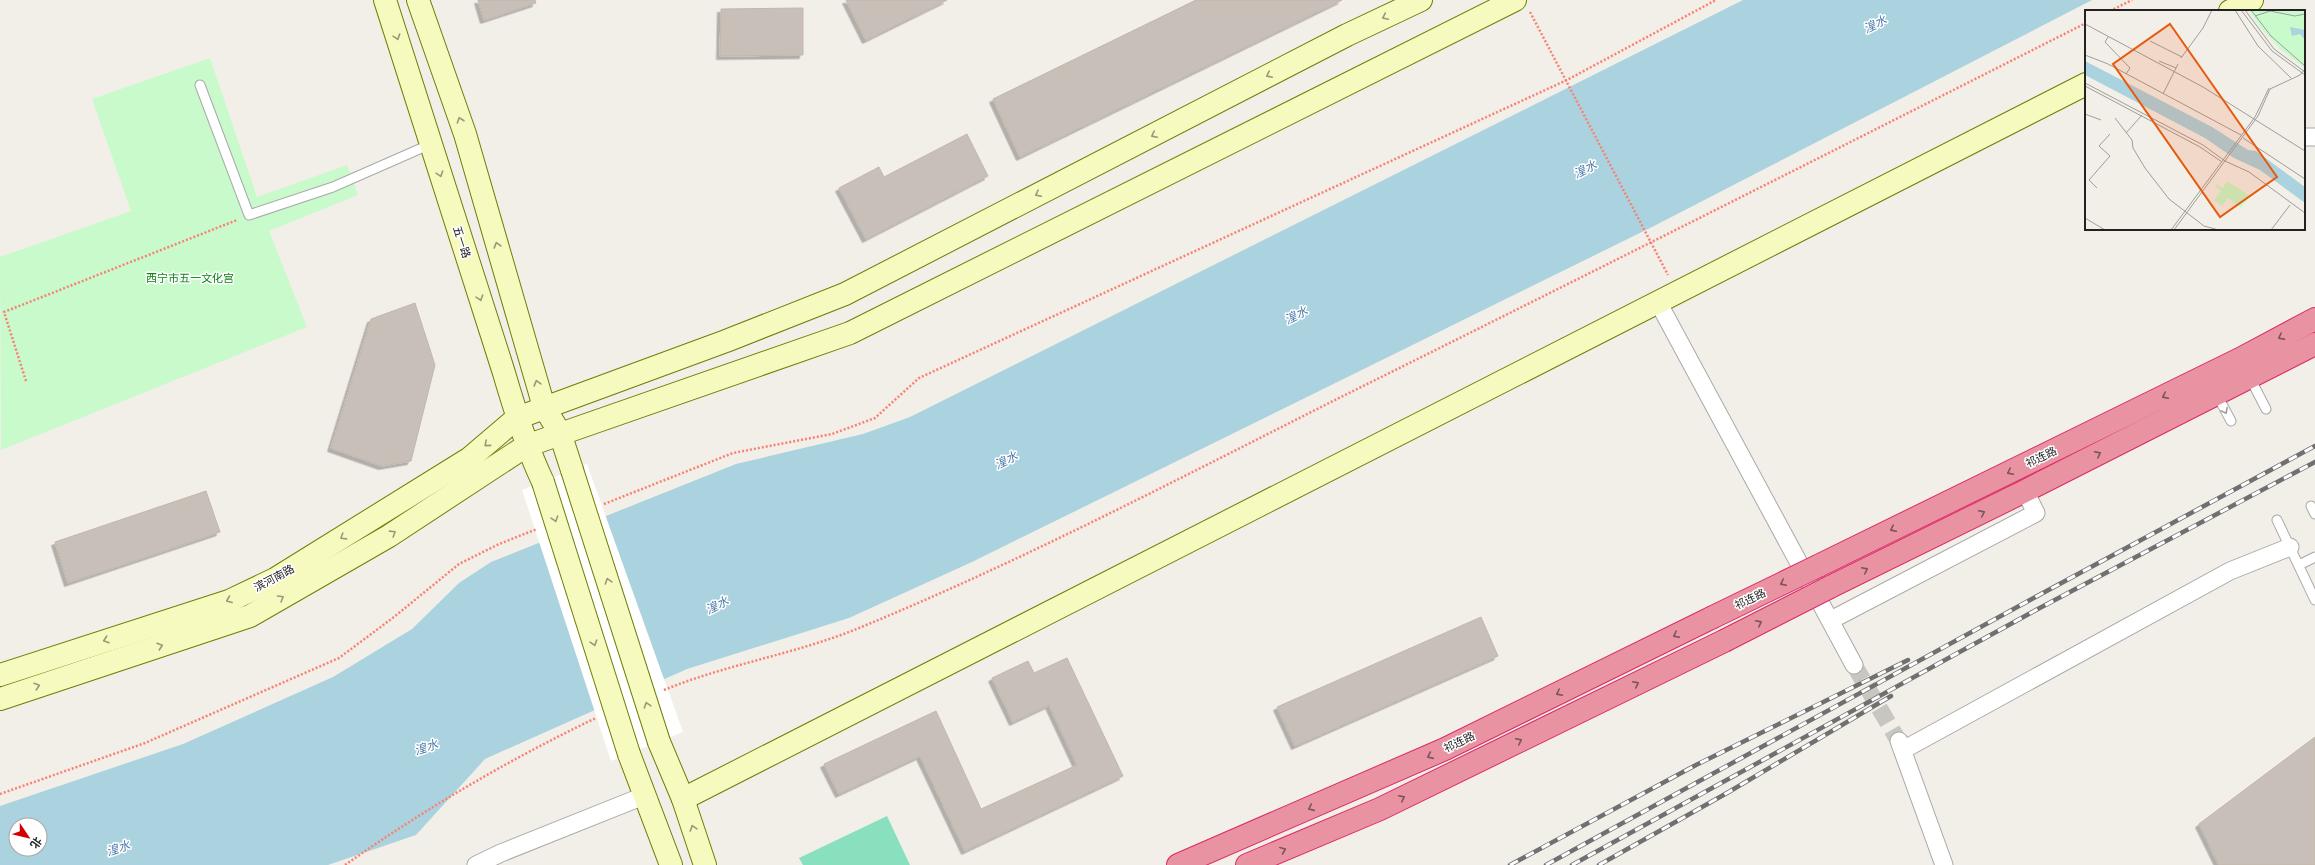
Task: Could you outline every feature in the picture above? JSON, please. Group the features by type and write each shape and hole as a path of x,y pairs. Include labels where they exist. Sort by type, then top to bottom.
{"highway":[{"name":"祁连路","path":"2245,368 2315,319"},
{"name":"祁连路","path":"1178,865 1445,749 1818,566 2245,368 2315,344"},
{"name":"祁连路","path":"1247,865 1380,809 1724,641 2025,491 2212,384"}],"street":[{"name":"五一路","path":"385,0 504,373 516,418 526,446 543,482 629,754 646,795 671,865"},
{"path":"418,0 465,134 544,407 560,433 659,742 683,799 705,865"},
{"name":"滨河南路","path":"0,674 229,601 275,579 470,458 516,418 726,342 845,294 1347,34 1420,0"},
{"path":"2232,10 2252,0"},
{"path":"0,699 250,616 388,536 526,446 850,333 1521,3"},
{"path":"683,799 2085,85"},
{"path":"2305,138 2315,137"},
{"path":"1667,297 1854,665"},
{"path":"1831,620 2036,513 2025,491"},
{"path":"1944,865 1901,745 2230,571 2290,547"},
{"path":"476,865 501,853 646,795"}],"lane":[{"path":"200,85 249,216 333,187 431,144"},
{"path":"2245,368 2266,409"},
{"path":"2212,384 2231,421"},
{"path":"2277,520 2315,600"},
{"path":"2299,566 2315,557"}],"path":[{"path":"601,504 733,453 832,434 875,418 919,378 1567,80 1716,0"},
{"path":"2112,10 2132,0"},
{"path":"1521,3 1545,38 1652,243 1667,297"},
{"path":"658,692 694,678 778,655 857,629 1046,543 1652,243 2085,24"},
{"path":"26,381 4,312 249,216"},
{"path":"0,794 145,743 339,658 394,617 459,564 499,544 543,527"},
{"path":"345,865 407,822 498,768 602,716"}],"green space":[{"name":"西宁市五一文化宫","path":"210,58 257,197 347,165 358,195 269,231 307,327 1,450 0,257 131,211 92,99"},
{"path":"887,816 910,865 803,865 799,858"}],"water":[{"name":"湟水","path":"1743,0 2092,0 1654,226 972,562 849,618 687,669 485,759 416,835 328,865 0,865 0,806 183,744 333,677 412,629 459,583 491,562 736,464 863,434 910,417"}],"pier":[{"path":"587,464 683,732 611,761 522,490"}],"building":[{"path":"478,0 535,0 536,3 484,20"},
{"path":"846,0 947,0 866,40"},
{"path":"1196,0 1342,0 1020,157 993,99"},
{"path":"803,8 803,55 720,56 721,9"},
{"path":"967,134 988,176 866,239 839,188 879,167 884,177"},
{"path":"415,303 435,365 411,461 382,466 331,448 371,319"},
{"path":"206,491 220,532 68,583 55,542"},
{"path":"1481,617 1498,656 1295,746 1277,707"},
{"path":"1067,658 1123,776 965,851 920,756 839,794 824,764 936,711 981,809 1077,765 1049,705 1013,722 992,678 1028,661 1034,673"},
{"path":"2315,737 2315,865 2219,865 2199,824"}],"tunnel":[{"path":"1854,665 1898,740"}],"railway":[{"path":"1546,865 2315,446"},
{"path":"1572,865 2036,610 2315,462"},
{"path":"1510,865 1696,765 1908,660"},
{"path":"1599,865 1727,793 1891,696"}]}
